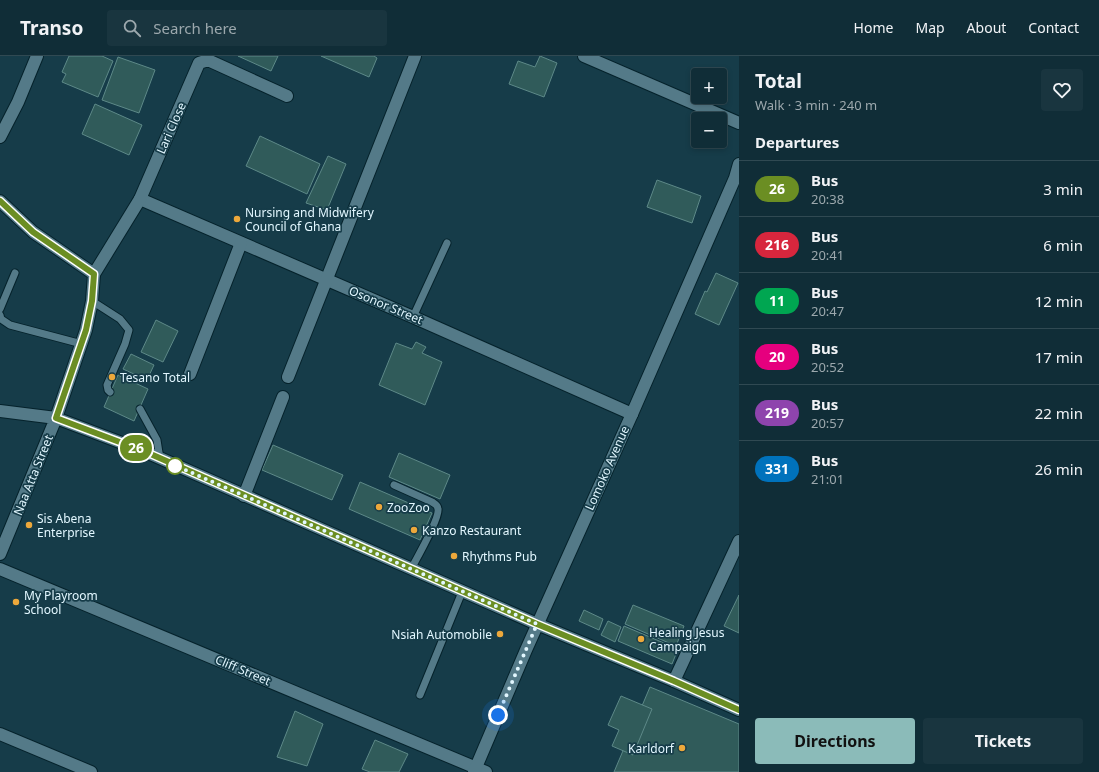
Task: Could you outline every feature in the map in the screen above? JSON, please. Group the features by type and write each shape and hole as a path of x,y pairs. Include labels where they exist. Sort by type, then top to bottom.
{"street":[{"path":"0,137 18,102 37,56"},
{"path":"288,377 415,56"},
{"path":"584,56 739,123"},
{"name":"Lari Close","path":"94,274 140,199 199,64 205,61 210,61 287,96"},
{"name":"Lomoko Avenue","path":"479,771 537,624 737,178 739,164"},
{"name":"Osonor Street","path":"140,199 632,414"},
{"path":"0,201 33,232 94,274"},
{"path":"190,374 241,243"},
{"name":"Naa Atta Street","path":"0,554 56,418 82,344 92,301 94,274"},
{"path":"244,496 283,397"},
{"path":"0,411 56,418 146,452 462,592 674,681 739,710"},
{"path":"674,681 739,540"},
{"name":"Cliff Street","path":"0,568 479,771"},
{"path":"0,734 91,772"}],"lane":[{"path":"413,317 447,243"},
{"path":"0,309 15,273"},
{"path":"92,301 120,319 129,330 125,344 107,385 110,392"},
{"path":"0,315 2,319 10,326 82,344"},
{"path":"140,408 157,440 160,459"},
{"path":"394,485 438,506 439,511 435,522 411,569"},
{"path":"420,696 462,592"}],"building":[{"path":"69,56 102,56 113,61 98,97 62,82 66,74 62,72"},
{"path":"238,56 278,56 271,71"},
{"path":"321,56 374,56 377,58 369,77"},
{"path":"540,56 557,63 544,97 509,84 518,61 535,67"},
{"path":"118,57 155,70 139,113 102,100"},
{"path":"95,104 142,125 129,155 82,134"},
{"path":"260,136 320,164 307,194 246,166"},
{"path":"328,156 346,164 327,210 306,203"},
{"path":"657,180 701,196 692,223 647,207"},
{"path":"716,273 738,283 719,325 695,314 705,291 707,292"},
{"path":"156,320 178,331 163,362 141,352"},
{"path":"416,342 426,347 422,353 442,362 425,405 379,385 396,343 412,349"},
{"path":"131,354 154,365 147,380 123,369"},
{"path":"118,375 148,389 134,421 104,407"},
{"path":"273,445 343,475 332,500 262,470"},
{"path":"399,453 450,475 440,499 389,477"},
{"path":"360,482 432,513 420,540 349,509"},
{"path":"739,595 739,633 724,626"},
{"path":"633,605 684,626 676,646 625,624"},
{"path":"584,610 603,619 599,630 579,621"},
{"path":"608,621 621,627 615,642 601,635"},
{"path":"624,626 678,649 672,664 618,641"},
{"name":"Karldorf","path":"650,687 739,724 739,772 614,772"},
{"path":"621,696 652,709 633,755 612,746 619,730 608,725"},
{"path":"295,711 323,724 307,766 277,757"},
{"path":"375,740 408,754 399,772 370,772 362,769"}],"bus line":[{"name":"26","path":"0,201 33,232 94,274 92,301 86,330 56,418 146,452 537,624 674,681 739,710"}],"place":[{"name":"Nursing and Midwifery Council of Ghana","path":"237,219"},
{"name":"Tesano Total","path":"112,377"},
{"name":"ZooZoo","path":"379,507"},
{"name":"Sis Abena Enterprise","path":"29,525"},
{"name":"Kanzo Restaurant","path":"414,530"},
{"name":"Rhythms Pub","path":"454,556"},
{"name":"My Playroom School","path":"16,602"},
{"name":"Nsiah Automobile","path":"500,634"},
{"name":"Healing Jesus Campaign","path":"641,639"},
{"name":"Karldorf","path":"682,748"}],"route":[{"path":"175,466 174,465 537,624 498,715"}]}
